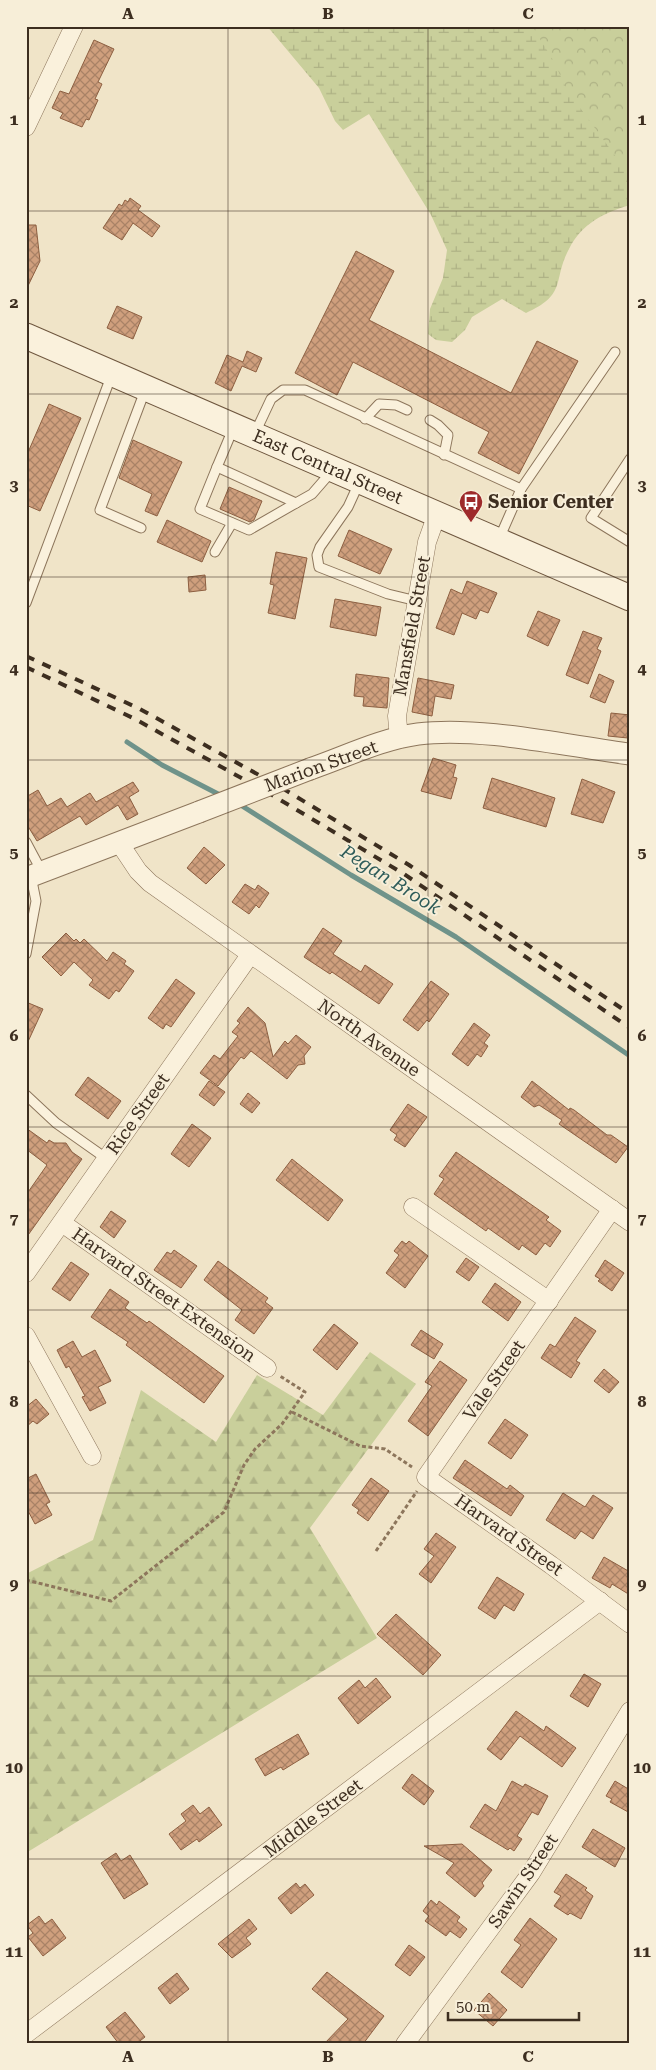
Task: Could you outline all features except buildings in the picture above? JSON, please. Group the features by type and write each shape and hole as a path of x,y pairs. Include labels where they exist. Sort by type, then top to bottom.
{"main road":[{"name":"East Central Street","path":"26,336 630,598"}],"street":[{"path":"26,128 74,26"},
{"name":"Mansfield Street","path":"399,739 397,716 427,542 437,514"},
{"name":"Marion Street","path":"33,875 120,844 310,770 399,739 437,733 480,735 630,754"},
{"name":"North Avenue","path":"120,844 138,871 150,883 630,1222"},
{"name":"Rice Street","path":"26,1273 250,955"},
{"path":"413,1207 549,1301"},
{"name":"Vale Street","path":"426,1477 612,1209"},
{"name":"Harvard Street Extension","path":"62,1222 267,1368"},
{"path":"26,1336 92,1456"},
{"name":"Harvard Street","path":"426,1477 630,1624"},
{"name":"Middle Street","path":"26,2034 600,1601"},
{"name":"Sawin Street","path":"405,2044 531,1873 630,1711"}],"lane":[{"path":"498,541 521,489 615,352"},
{"path":"26,603 112,374"},
{"path":"142,528 100,510 146,388"},
{"path":"334,469 312,494 249,530 200,509 217,467 271,399 283,390 305,390 521,489"},
{"path":"365,419 379,404 396,405 407,410"},
{"path":"430,420 448,435 444,455"},
{"path":"630,459 591,518 630,542"},
{"path":"217,467 296,503"},
{"path":"361,481 348,506 320,547 317,555 319,567 388,594 417,601"},
{"path":"215,552 232,523"},
{"path":"26,842 36,902 26,954"},
{"path":"26,1095 56,1123 107,1159"}],"path":[{"path":"26,1580 112,1600 224,1512 244,1465 255,1450 282,1424 305,1392 267,1368"},
{"path":"292,1412 360,1446 386,1449 426,1477 376,1551"}],"green space":[{"path":"267,26 630,26 630,205 595,220 580,232 564,260 554,293 539,306 526,313 502,299 472,317 465,330 452,342 436,340 428,334 430,309 443,278 447,250 431,215 369,114 343,130 335,121 319,88"},
{"path":"532,26 630,26 630,176 567,90 553,60"},
{"path":"370,1352 416,1384 310,1528 377,1638 26,1853 26,1574 93,1540 141,1390 216,1442 257,1375 323,1415"}],"waterway":[{"name":"Pegan Brook","path":"127,742 162,765 222,796"},
{"name":"Pegan Brook","path":"239,804 351,875 456,937 630,1056"}],"railway":[{"path":"26,656 140,709 277,785 409,865 630,1014"},
{"path":"26,667 135,719 272,795 404,874 630,1028"}],"place":[{"name":"Senior Center","path":"471,523"}]}
